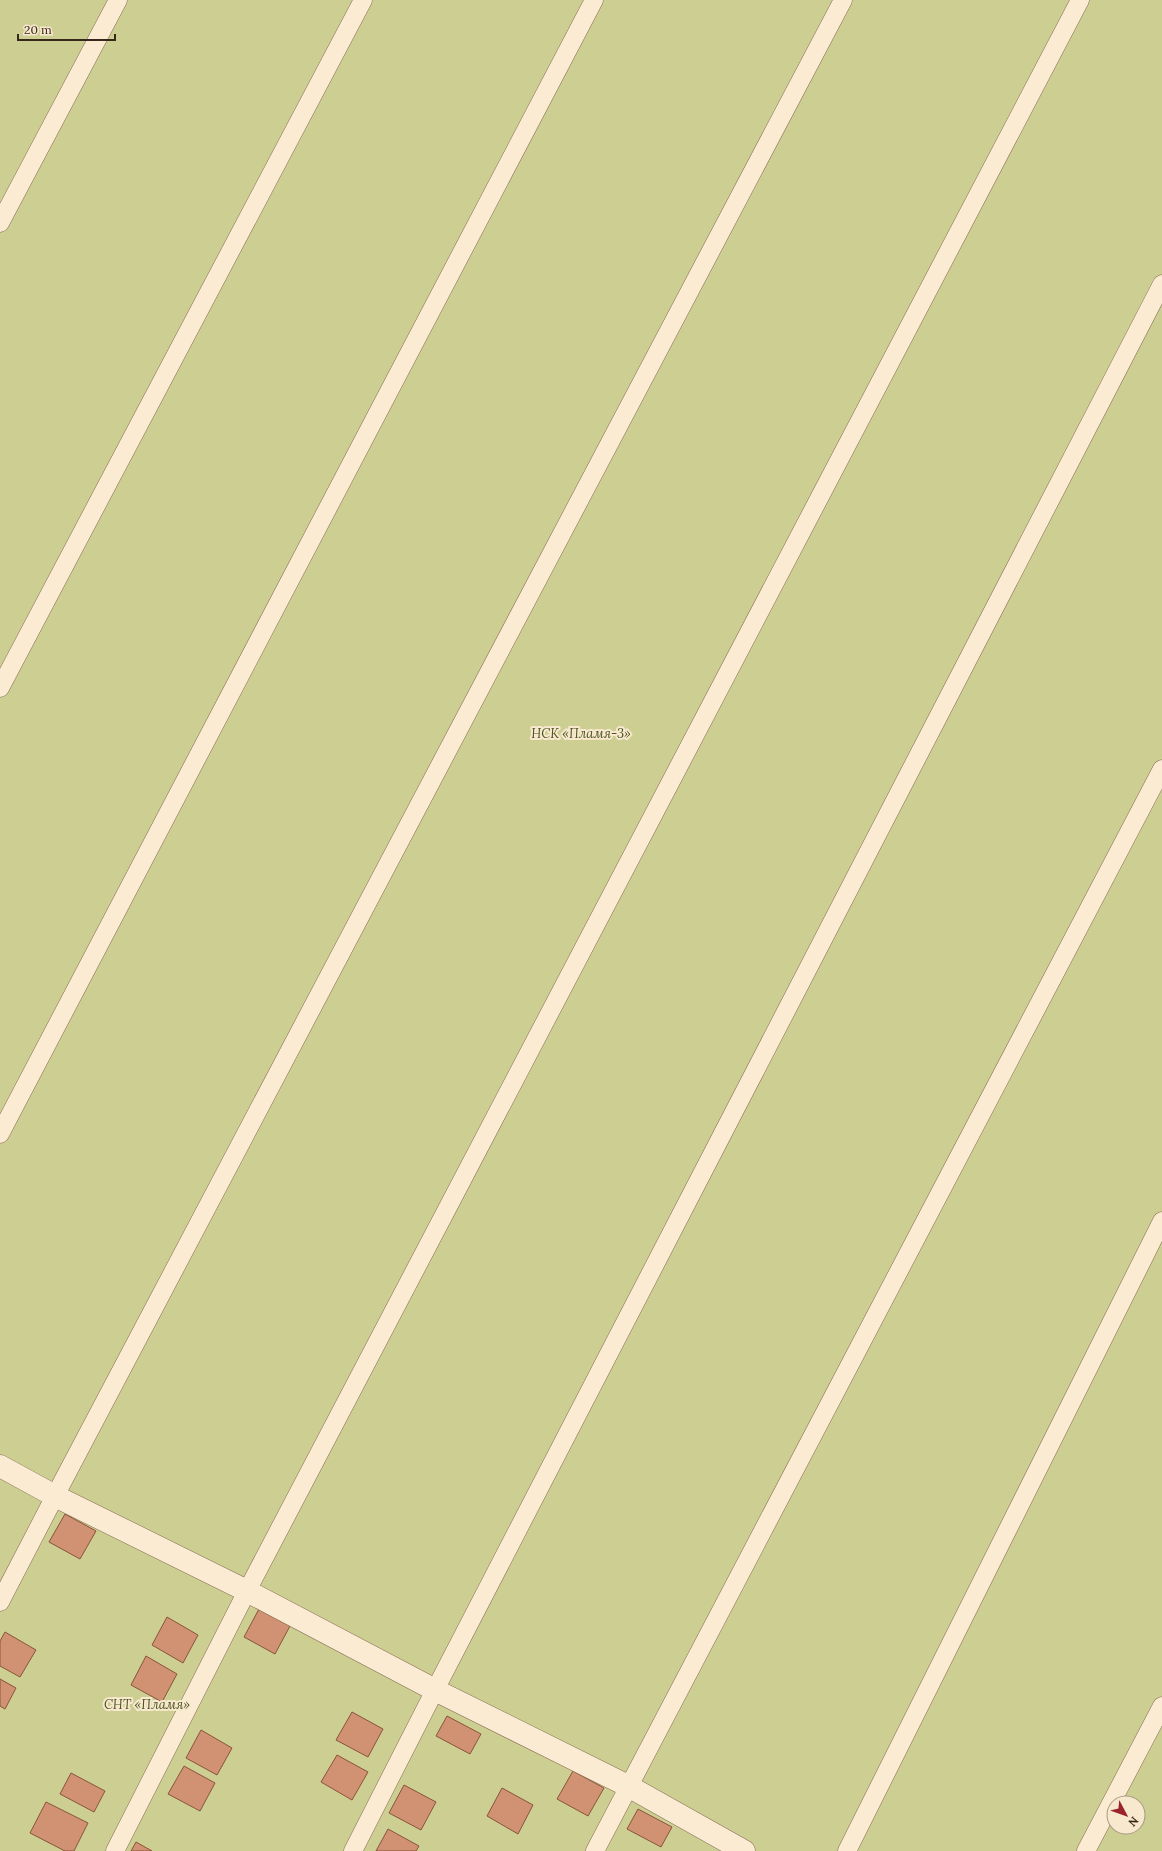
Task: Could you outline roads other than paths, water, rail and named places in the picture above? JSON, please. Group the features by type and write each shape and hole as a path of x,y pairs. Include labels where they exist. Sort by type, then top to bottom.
{"street":[{"path":"0,1466 54,1496 247,1591 434,1690 628,1786 744,1851"}],"lane":[{"path":"0,223 118,0"},
{"path":"0,688 363,0"},
{"path":"0,1134 594,0"},
{"path":"0,1602 54,1496 843,0"},
{"path":"115,1851 247,1591 1080,0"},
{"path":"354,1851 434,1690 1162,284"},
{"path":"595,1851 1162,769"},
{"path":"847,1851 1162,1222"},
{"path":"1086,1851 1162,1706"}],"park label":[{"name":"НСК «Пламя-3»","path":"581,733"},
{"name":"СНТ «Пламя»","path":"147,1704"}]}
